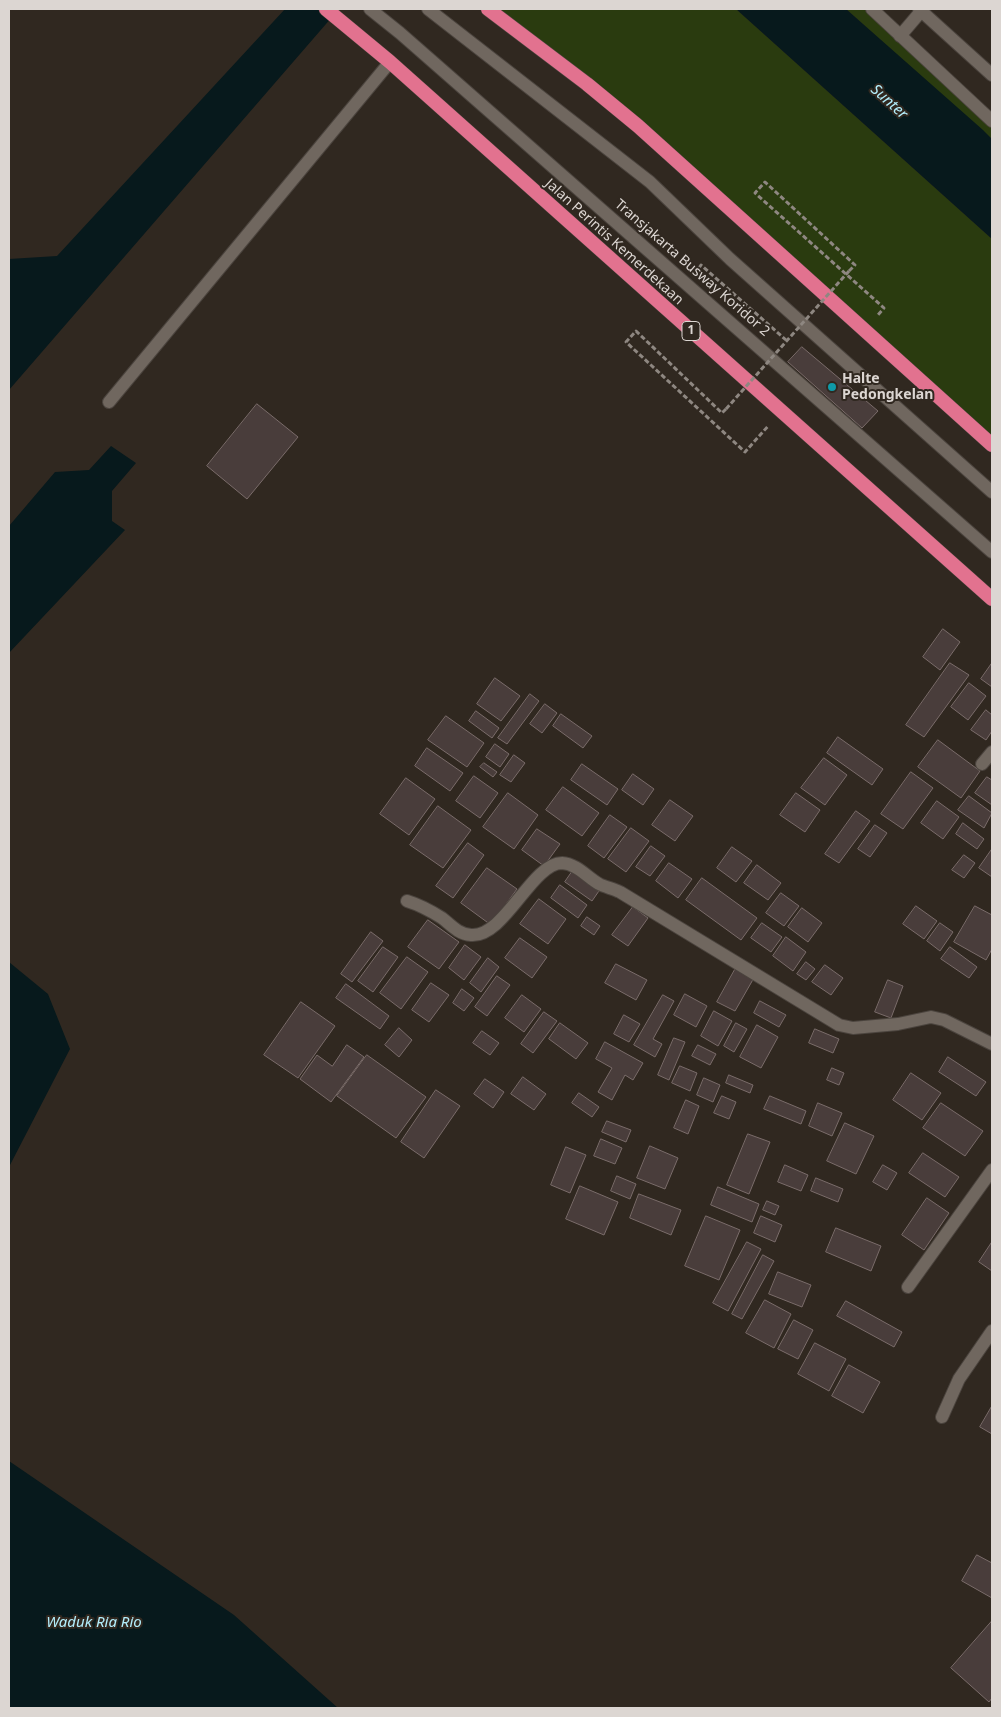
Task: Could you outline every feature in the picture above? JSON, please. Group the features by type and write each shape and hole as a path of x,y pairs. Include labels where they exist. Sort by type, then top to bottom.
{"highway":[{"path":"488,9 588,84 638,126 992,445"},
{"name":"Jalan Perintis Kemerdekaan","path":"331,12 390,62 992,599"}],"street":[{"name":"Transjakarta Busway Koridor 2","path":"370,9 400,33 992,552"},
{"path":"428,9 650,182 730,259 992,492"},
{"path":"872,9 991,117"},
{"path":"900,36 921,9 992,75"},
{"path":"109,402 390,62"},
{"path":"982,764 992,752"},
{"path":"407,901 419,905 442,918 457,930 471,935 482,934 504,916 533,883 552,866 562,863 571,865 599,884 620,892 839,1025 853,1028 898,1024 931,1017 944,1020 992,1044"},
{"path":"908,1288 992,1170"},
{"path":"942,1417 958,1379 992,1331"}],"path":[{"path":"781,412 744,452 626,342 636,331 722,413 786,340 849,271 855,265 765,182 755,193 884,308 865,329"},
{"path":"779,333 786,340"}],"green space":[{"path":"488,9 736,9 992,239 992,442 638,126"},
{"path":"846,9 873,9 992,120 992,140"}],"water":[{"path":"285,9 339,9 9,390 9,259 57,256"},
{"name":"Sunter","path":"736,9 846,9 983,130 992,139 992,239"},
{"path":"111,446 136,463 112,491 112,521 125,530 9,653 9,526 55,472 89,470"},
{"path":"9,962 48,994 70,1049 9,1167"},
{"name":"Waduk Ria Rio","path":"9,1461 234,1615 338,1708 9,1708"}],"building":[{"name":"Halte Pedongkelan","path":"802,347 878,411 862,428 788,362"},
{"path":"257,404 298,437 247,499 207,466"},
{"path":"943,629 960,642 940,670 923,657"},
{"path":"950,663 969,675 924,737 906,725"},
{"path":"992,663 992,687 981,679"},
{"path":"495,678 520,696 501,721 477,704"},
{"path":"969,683 986,696 968,720 951,707"},
{"path":"530,694 539,701 507,744 498,738"},
{"path":"545,704 557,713 542,733 530,724"},
{"path":"986,710 992,715 992,731 986,740 971,730"},
{"path":"476,711 499,728 492,738 469,721"},
{"path":"561,714 592,736 583,748 553,726"},
{"path":"446,716 484,743 467,767 428,740"},
{"path":"838,737 883,769 872,785 827,753"},
{"path":"938,740 980,771 961,798 918,767"},
{"path":"495,744 509,754 500,767 486,757"},
{"path":"427,748 463,773 450,791 415,766"},
{"path":"514,755 525,763 511,782 500,775"},
{"path":"824,758 847,775 825,805 801,788"},
{"path":"484,763 497,772 493,777 480,767"},
{"path":"582,764 618,789 607,805 571,780"},
{"path":"911,772 933,788 903,829 881,814"},
{"path":"633,774 654,789 643,805 622,790"},
{"path":"474,776 498,793 480,818 456,801"},
{"path":"987,777 992,780 992,805 975,793"},
{"path":"406,778 435,799 409,835 380,814"},
{"path":"563,787 599,813 582,836 546,810"},
{"path":"508,793 538,815 514,849 483,827"},
{"path":"796,793 820,810 805,832 780,815"},
{"path":"969,796 992,813 984,828 958,810"},
{"path":"670,800 693,816 675,841 652,825"},
{"path":"937,801 959,817 943,839 921,823"},
{"path":"438,806 471,830 443,868 410,845"},
{"path":"856,811 870,821 839,863 825,854"},
{"path":"610,815 627,827 604,858 588,846"},
{"path":"963,823 984,839 977,849 956,834"},
{"path":"875,825 887,833 870,857 858,849"},
{"path":"631,828 649,841 626,872 608,859"},
{"path":"537,829 560,844 544,866 522,850"},
{"path":"468,843 484,855 453,898 436,886"},
{"path":"651,846 665,856 650,876 636,867"},
{"path":"732,847 752,861 736,882 717,868"},
{"path":"992,849 992,877 979,868"},
{"path":"964,855 975,863 964,878 952,870"},
{"path":"669,863 692,879 678,898 656,881"},
{"path":"757,865 781,883 768,900 744,883"},
{"path":"487,868 517,889 491,925 461,903"},
{"path":"574,869 601,888 592,901 565,882"},
{"path":"702,878 757,918 741,940 686,900"},
{"path":"560,885 587,905 578,918 551,898"},
{"path":"781,893 799,906 784,926 766,913"},
{"path":"539,899 566,919 548,944 520,924"},
{"path":"916,906 937,921 924,939 903,924"},
{"path":"975,906 992,915 992,949 986,960 954,942"},
{"path":"633,907 648,918 628,946 612,935"},
{"path":"802,908 822,923 808,942 788,927"},
{"path":"587,917 600,926 594,935 581,926"},
{"path":"428,920 459,942 439,969 408,947"},
{"path":"762,923 782,937 771,952 751,938"},
{"path":"940,923 953,932 940,951 927,941"},
{"path":"371,932 383,941 352,982 341,974"},
{"path":"786,937 806,952 793,971 773,956"},
{"path":"520,938 547,957 532,978 505,958"},
{"path":"465,945 481,957 464,980 449,968"},
{"path":"383,947 398,957 373,992 358,981"},
{"path":"950,947 977,967 969,978 941,959"},
{"path":"407,957 428,972 401,1009 380,993"},
{"path":"488,958 499,967 481,992 470,983"},
{"path":"806,962 815,969 806,980 797,974"},
{"path":"616,964 647,980 636,1000 605,983"},
{"path":"825,965 843,978 831,995 812,982"},
{"path":"737,966 755,976 735,1011 717,1002"},
{"path":"497,976 510,985 487,1016 475,1007"},
{"path":"888,980 903,986 891,1018 875,1012"},
{"path":"431,983 449,995 429,1022 412,1010"},
{"path":"346,984 389,1016 380,1029 336,998"},
{"path":"462,989 474,998 464,1011 453,1003"},
{"path":"685,994 707,1006 696,1027 674,1015"},
{"path":"522,995 541,1009 524,1032 505,1018"},
{"path":"663,995 674,1001 653,1039 662,1044 655,1057 634,1045"},
{"path":"760,1001 786,1015 779,1027 754,1013"},
{"path":"301,1002 335,1026 298,1078 264,1055"},
{"path":"714,1011 732,1021 718,1046 701,1036"},
{"path":"544,1012 557,1021 533,1053 521,1044"},
{"path":"624,1015 640,1024 629,1042 614,1034"},
{"path":"560,1023 588,1043 576,1059 549,1039"},
{"path":"736,1023 747,1029 734,1052 724,1046"},
{"path":"757,1025 778,1037 761,1068 740,1057"},
{"path":"399,1028 412,1040 399,1057 385,1045"},
{"path":"815,1029 839,1039 833,1053 809,1043"},
{"path":"482,1031 499,1043 490,1055 473,1043"},
{"path":"674,1038 685,1042 669,1080 658,1075"},
{"path":"605,1042 643,1063 633,1080 625,1075 612,1100 598,1092 612,1068 596,1059"},
{"path":"347,1045 364,1057 331,1102 300,1079 317,1055 332,1066"},
{"path":"698,1045 716,1054 710,1065 692,1056"},
{"path":"367,1055 426,1097 396,1138 337,1096"},
{"path":"948,1057 986,1082 976,1096 939,1072"},
{"path":"680,1066 697,1073 690,1091 672,1083"},
{"path":"832,1068 844,1073 839,1085 827,1080"},
{"path":"911,1073 941,1093 922,1120 893,1100"},
{"path":"729,1075 753,1085 750,1093 726,1083"},
{"path":"523,1077 546,1094 534,1110 511,1094"},
{"path":"704,1078 720,1085 713,1102 697,1095"},
{"path":"485,1079 504,1092 493,1108 474,1094"},
{"path":"436,1090 460,1106 424,1158 401,1142"},
{"path":"579,1093 599,1107 592,1117 572,1103"},
{"path":"722,1096 736,1102 729,1119 714,1113"},
{"path":"770,1096 806,1111 801,1124 764,1109"},
{"path":"686,1100 699,1106 688,1134 674,1128"},
{"path":"818,1103 842,1113 832,1136 809,1126"},
{"path":"941,1103 983,1131 965,1156 923,1128"},
{"path":"607,1121 631,1130 626,1142 602,1132"},
{"path":"845,1123 874,1136 856,1174 827,1161"},
{"path":"748,1134 770,1142 749,1194 727,1185"},
{"path":"601,1139 622,1148 615,1164 594,1156"},
{"path":"650,1146 678,1158 665,1189 637,1178"},
{"path":"566,1147 586,1155 570,1193 551,1185"},
{"path":"923,1153 959,1177 945,1197 909,1173"},
{"path":"785,1165 808,1175 801,1191 778,1182"},
{"path":"883,1165 897,1173 887,1190 873,1182"},
{"path":"617,1176 636,1184 630,1199 611,1191"},
{"path":"816,1178 843,1189 838,1202 811,1191"},
{"path":"580,1186 618,1202 604,1235 566,1219"},
{"path":"718,1187 759,1204 752,1222 711,1205"},
{"path":"639,1194 681,1210 671,1235 630,1218"},
{"path":"927,1198 949,1213 924,1250 902,1235"},
{"path":"767,1201 779,1206 775,1215 763,1210"},
{"path":"706,1216 740,1230 719,1280 685,1266"},
{"path":"761,1216 782,1225 775,1242 754,1233"},
{"path":"836,1228 881,1246 871,1271 826,1252"},
{"path":"747,1242 761,1249 728,1311 713,1303"},
{"path":"992,1242 992,1271 979,1262"},
{"path":"763,1255 774,1261 742,1319 732,1314"},
{"path":"778,1272 811,1285 802,1307 769,1294"},
{"path":"765,1300 791,1314 774,1348 746,1333"},
{"path":"846,1301 902,1332 894,1347 837,1316"},
{"path":"794,1320 813,1330 798,1359 778,1349"},
{"path":"815,1343 846,1359 829,1391 798,1374"},
{"path":"849,1365 880,1382 863,1413 832,1396"},
{"path":"992,1406 992,1434 980,1427"},
{"path":"977,1555 992,1563 992,1598 962,1581"},
{"path":"992,1621 992,1698 989,1702 951,1668"}],"place":[{"name":"Halte Pedongkelan","path":"832,387"}]}
